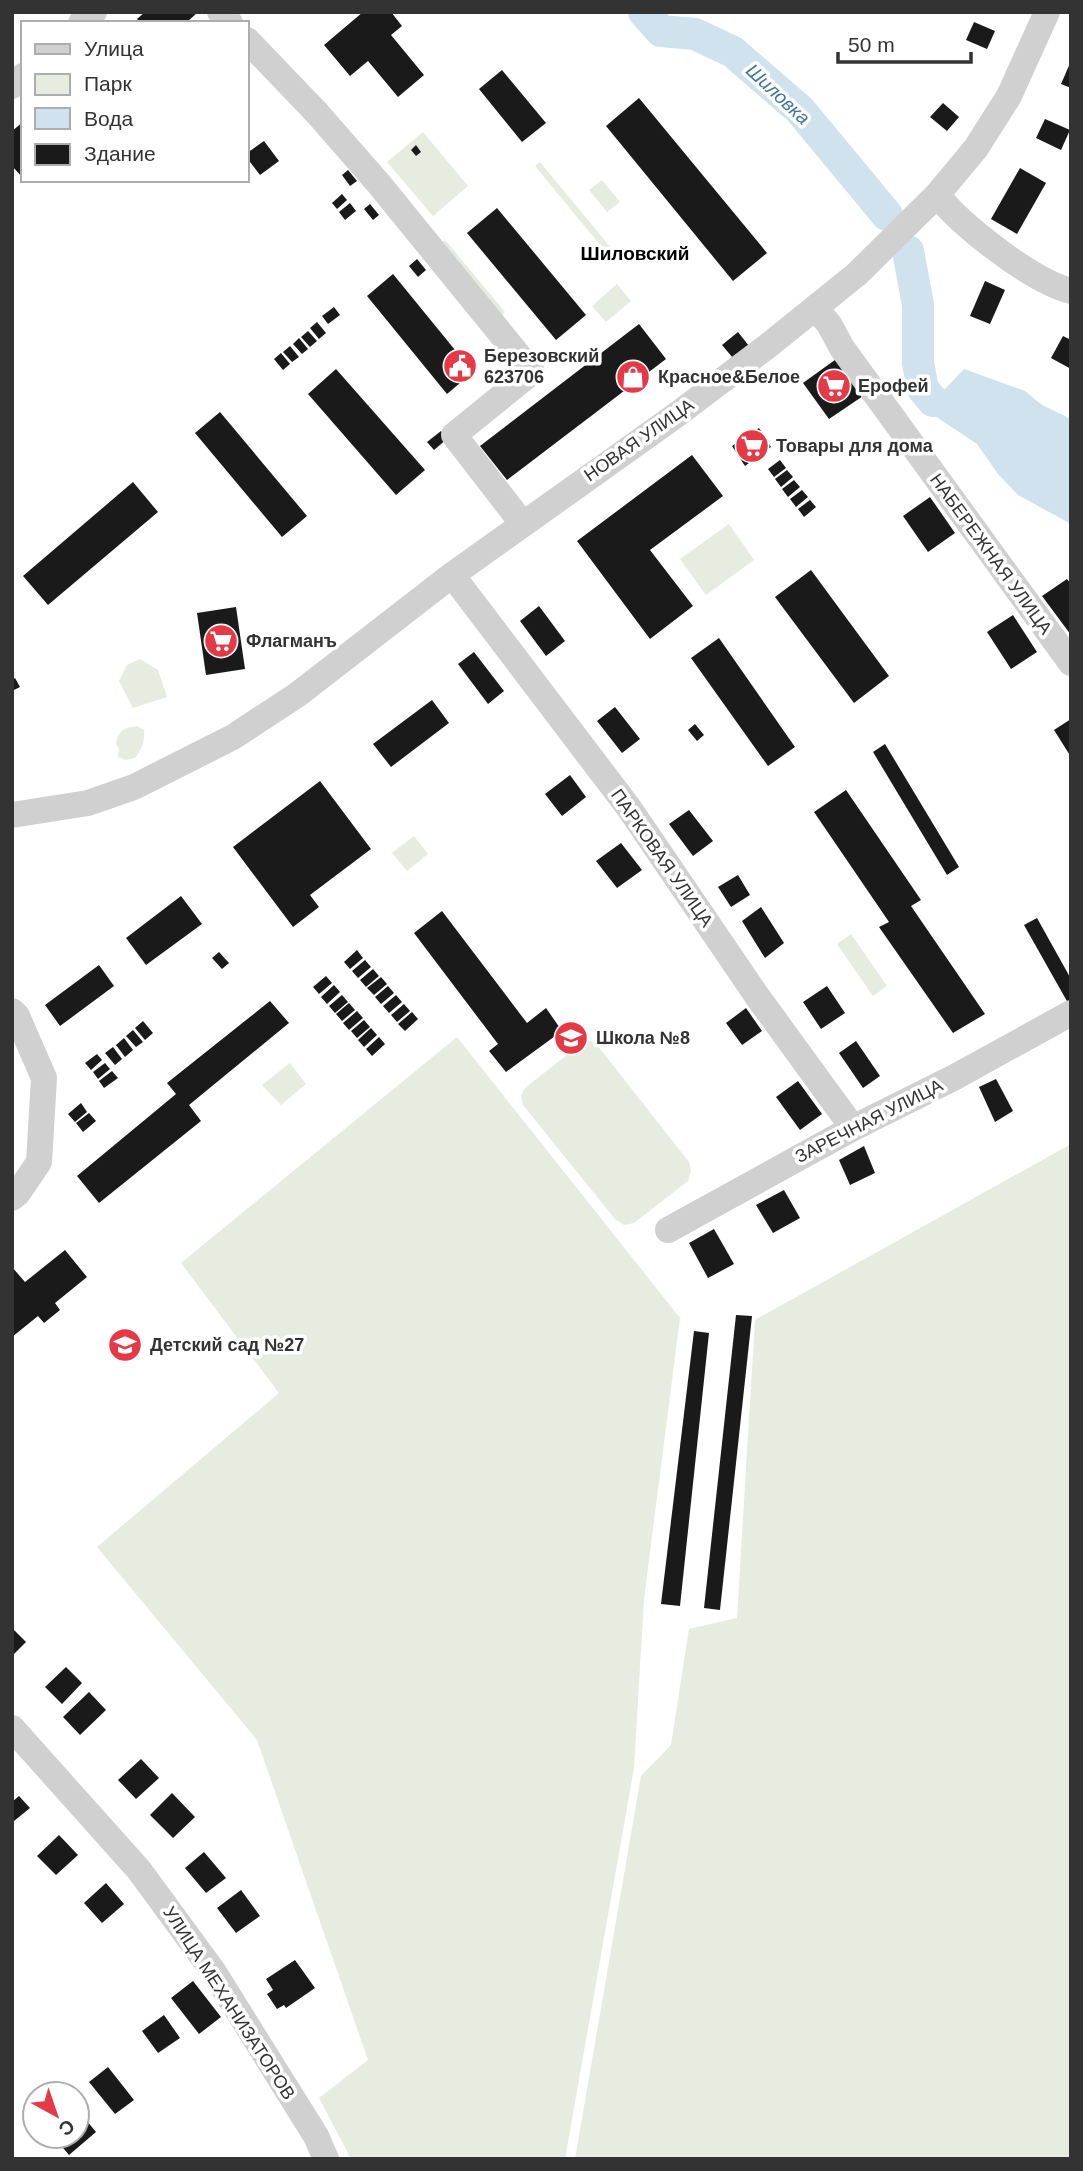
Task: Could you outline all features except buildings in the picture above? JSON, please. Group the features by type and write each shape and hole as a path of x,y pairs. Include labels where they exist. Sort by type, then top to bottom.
{"street":[{"name":"НОВАЯ УЛИЦА","path":"12,815 88,803 134,787 233,737 459,583 522,523 675,416 769,345 857,274 932,202 976,148 1009,96 1047,12"},
{"path":"248,41 317,113 379,184 532,372 454,435 522,523"},
{"path":"932,202 1054,287 1071,291"},
{"name":"НАБЕРЕЖНАЯ УЛИЦА","path":"815,308 1071,663"},
{"name":"ПАРКОВАЯ УЛИЦА","path":"459,583 629,808 757,996 853,1128"},
{"path":"12,1010 44,1078 39,1161 12,1198"},
{"name":"ЗАРЕЧНАЯ УЛИЦА","path":"668,1230 1071,1013"},
{"name":"УЛИЦА МЕХАНИЗАТОРОВ","path":"12,1728 139,1870 213,1971 316,2136 326,2159"}],"green space":[{"path":"423,132 468,186 433,216 387,162"},
{"path":"540,162 620,259 615,263 535,166"},
{"path":"602,180 620,202 607,212 589,190"},
{"path":"445,240 505,312 500,317 440,244"},
{"path":"617,284 631,301 606,322 592,306"},
{"path":"729,524 754,560 706,595 680,559"},
{"path":"140,659 158,670 167,697 133,708 119,681 127,665"},
{"path":"137,726 144,730 140,751 135,758 126,760 118,757 119,749 116,744 120,733"},
{"path":"414,836 428,854 407,871 392,853"},
{"path":"851,934 887,986 873,996 837,944"},
{"path":"457,1037 680,1318 644,1599 634,1768 565,2159 351,2159 319,2098 368,2060 257,1740 97,1547 279,1393 181,1263"},
{"path":"591,1041 597,1045 689,1162 691,1171 688,1181 634,1223 624,1225 615,1219 523,1105 521,1097 524,1089 583,1042"},
{"path":"290,1063 306,1084 281,1105 262,1085"},
{"path":"1071,1144 1071,2159 575,2159 641,1776 671,1745 689,1629 737,1618 755,1320"}],"water":[{"path":"918,363 930,384 945,389 964,369 1025,391 1042,405 1071,419 1071,524 1018,495 998,474 977,444 932,414 908,377"}],"waterway":[{"name":"Шиловка","path":"644,12 661,31 695,34 733,52 800,110 887,215"},
{"name":"Шиловка","path":"908,251 918,305 918,363 923,389 933,401"}],"place":[{"name":"Березовский 623706","path":"460,366"},
{"name":"Красное&Белое","path":"633,377"},
{"name":"Ерофей","path":"834,386"},
{"name":"Товары для дома","path":"752,446"},
{"name":"Флагманъ","path":"221,641"},
{"name":"Школа №8","path":"571,1038"},
{"name":"Детский сад №27","path":"125,1345"}],"district":[{"name":"Шиловский","path":"635,253"}]}
